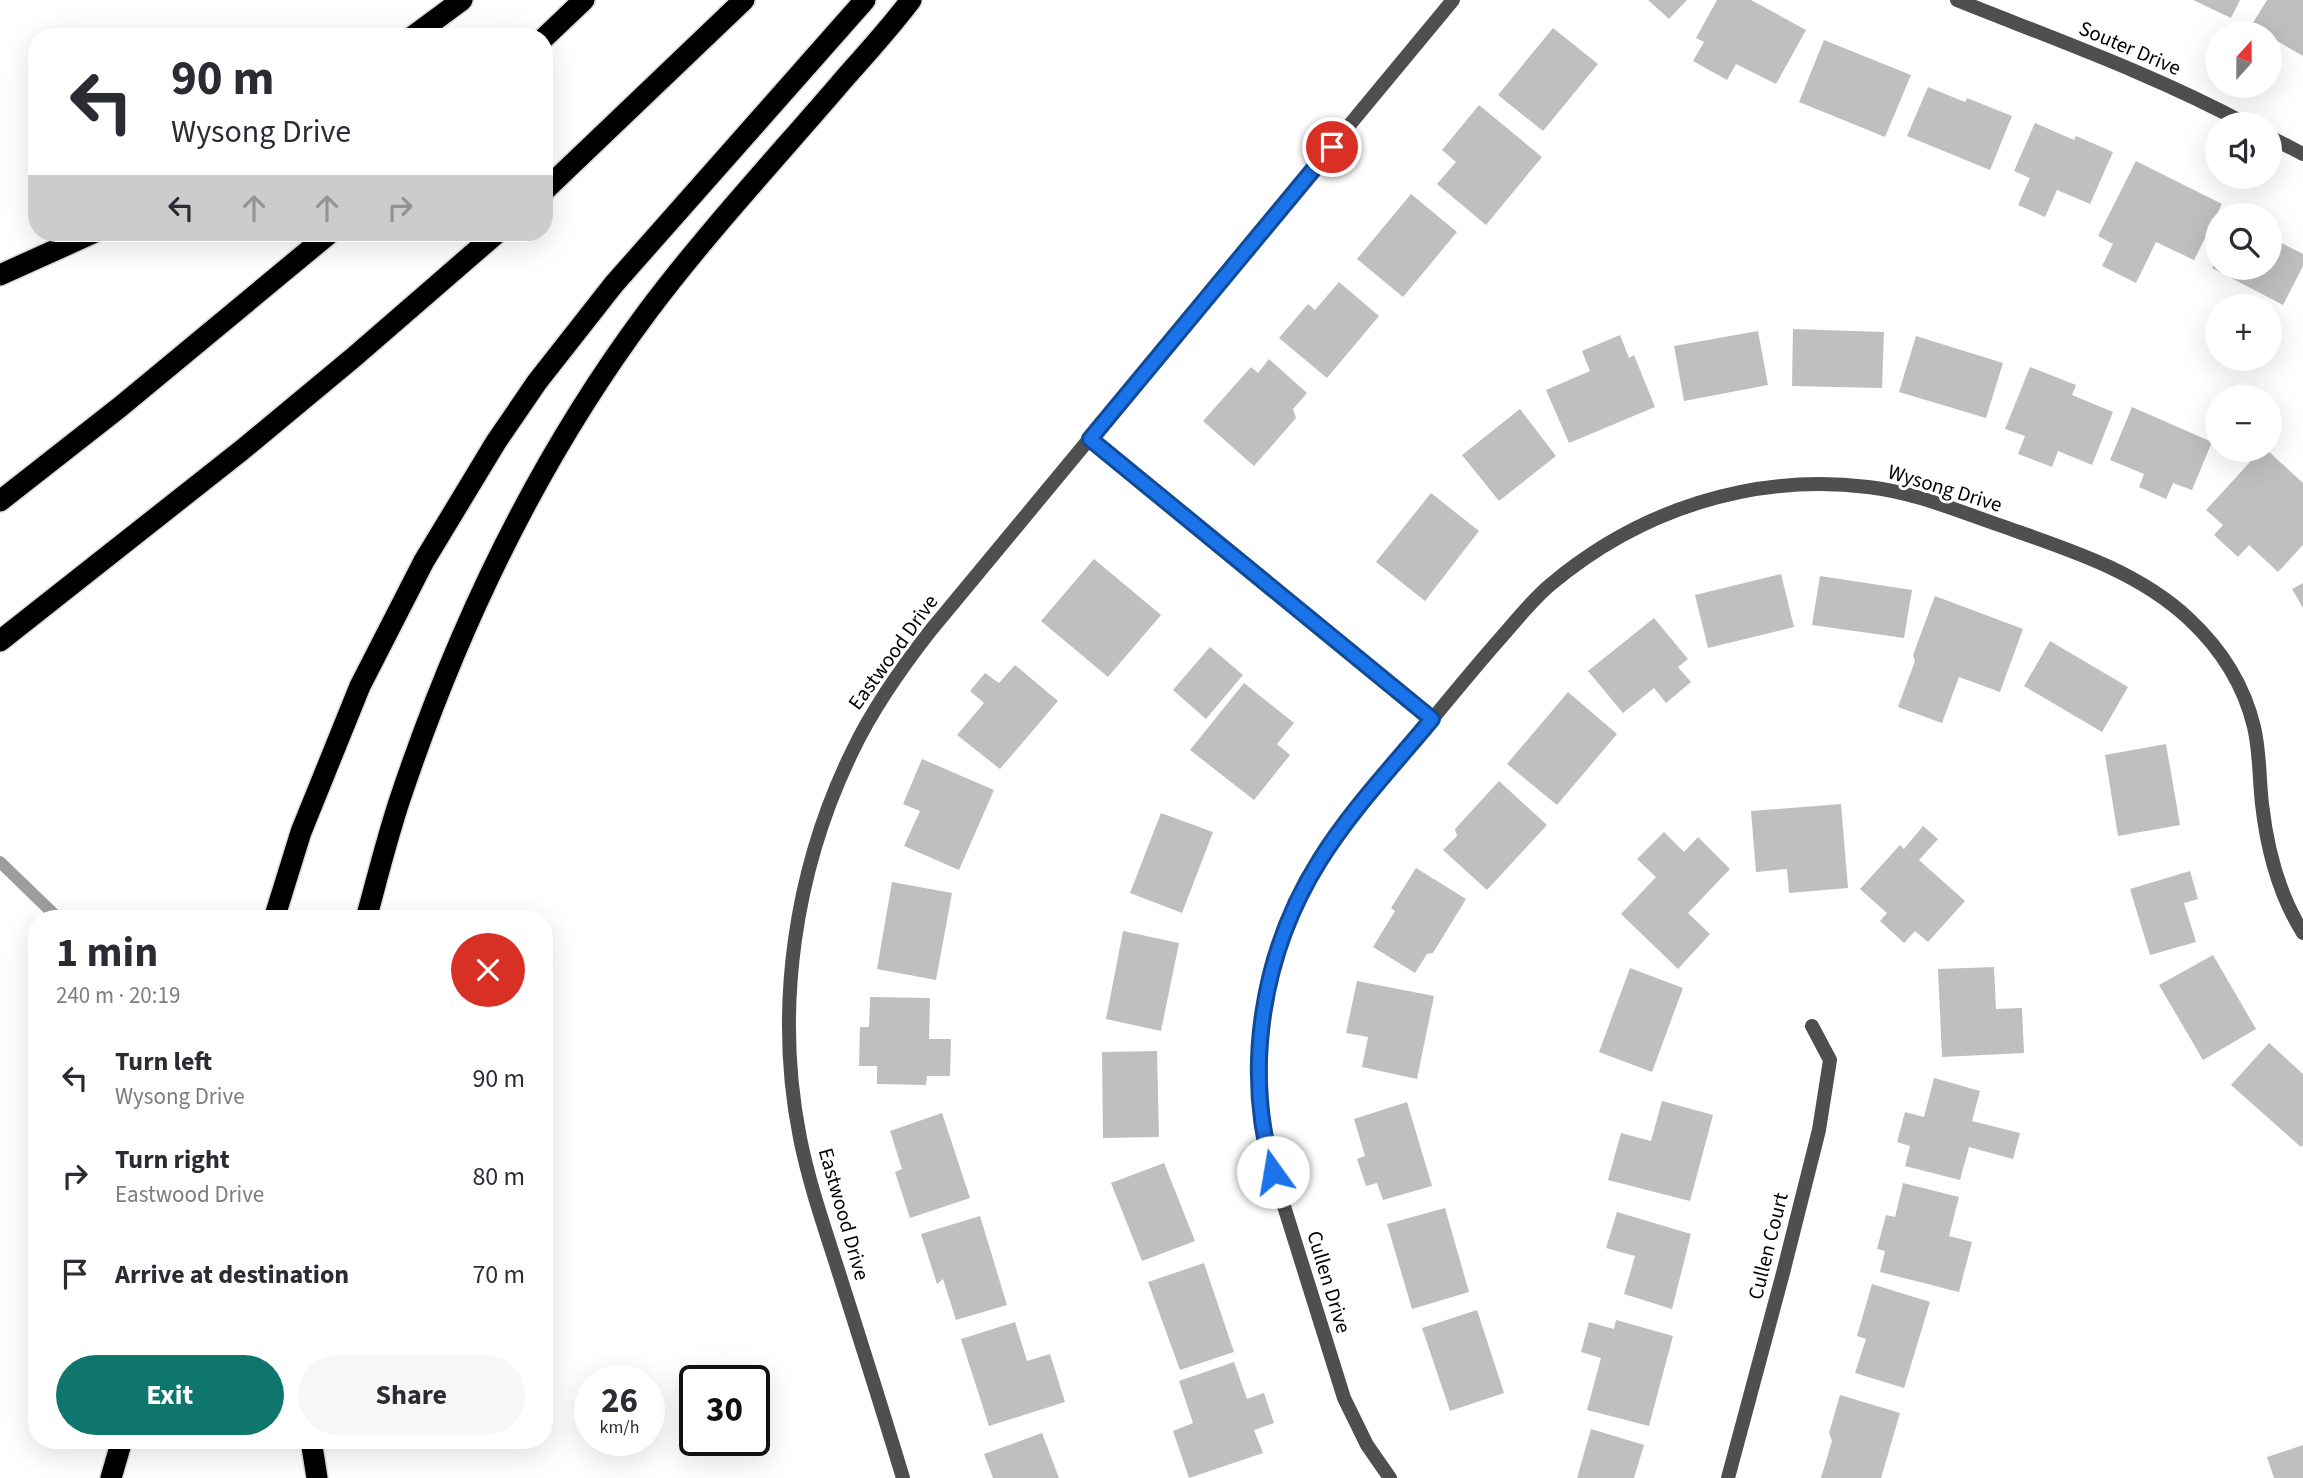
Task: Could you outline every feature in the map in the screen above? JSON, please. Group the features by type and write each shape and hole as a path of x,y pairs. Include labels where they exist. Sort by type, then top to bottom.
{"highway":[{"path":"424,28 462,0"},
{"path":"553,29 584,0"},
{"path":"553,182 744,0"},
{"path":"277,910 301,832 360,686 424,561 496,442 537,382 614,284 865,0"},
{"path":"369,910 399,801 449,669 505,546 555,454 612,362 667,286 911,0"},
{"path":"0,275 73,242"},
{"path":"0,501 120,407 319,242"},
{"path":"0,641 252,442 487,242"},
{"path":"111,1478 119,1449"},
{"path":"312,1449 317,1478"}],"street":[{"name":"Eastwood Drive","path":"903,1478 813,1191 800,1139 792,1085 790,1012 793,957 813,852 831,800 853,749 888,688 931,630 1453,0"},
{"name":"Souter Drive","path":"1957,0 2120,64 2222,112"},
{"path":"2282,143 2303,154"},
{"path":"1090,439 1432,719"},
{"name":"Wysong Drive","path":"1432,719 1548,586 1591,553 1645,523 1722,495 1776,485 1866,487 1903,494 1937,503 2109,567 2158,593 2201,631 2234,676 2249,710 2257,745 2262,804 2271,854 2289,908 2303,933"},
{"name":"Cullen Drive","path":"1390,1478 1367,1445 1344,1398 1278,1190 1262,1121 1259,1048 1270,977 1287,924 1302,892 1341,830 1432,719"},
{"name":"Cullen Court","path":"1728,1478 1819,1130 1830,1060 1812,1026"}],"building":[{"path":"1648,0 1687,0 1669,19"},
{"path":"1717,0 1751,0 1806,30 1776,84 1736,64 1727,80 1693,61 1704,42 1696,38"},
{"path":"2193,0 2240,0 2231,18"},
{"path":"2267,0 2303,0 2303,56 2282,44 2282,21 2254,21"},
{"path":"1553,28 1598,64 1543,131 1498,95"},
{"path":"1824,40 1911,75 1885,137 1799,102"},
{"path":"1928,87 1965,102 1967,98 2012,116 1990,170 1907,136"},
{"path":"1479,105 1542,157 1486,225 1437,184 1456,162 1442,150"},
{"path":"2035,123 2074,140 2076,136 2113,152 2090,204 2057,190 2045,217 2018,205 2030,178 2014,171"},
{"path":"2136,161 2220,203 2205,203 2205,238 2194,260 2156,242 2136,283 2102,266 2113,244 2098,236"},
{"path":"1411,194 1457,232 1403,297 1357,259"},
{"path":"2282,243 2303,254 2303,266 2283,305 2282,294 2262,294 2235,280 2282,280"},
{"path":"1339,282 1379,316 1327,378 1279,338 1308,304 1315,310"},
{"path":"1793,329 1884,332 1882,388 1792,386"},
{"path":"1758,331 1768,385 1684,401 1674,346"},
{"path":"1620,335 1629,358 1634,355 1655,407 1569,443 1546,390 1590,371 1582,351"},
{"path":"1916,336 2003,363 1986,418 1899,392"},
{"path":"1269,359 1307,393 1293,409 1296,418 1254,466 1203,421 1251,367 1258,373"},
{"path":"2030,367 2076,385 2072,395 2113,412 2092,465 2058,451 2052,467 2018,454 2025,436 2005,429"},
{"path":"2132,407 2205,439 2205,459 2192,490 2173,483 2166,499 2139,487 2144,474 2110,460"},
{"path":"1520,409 1556,456 1499,501 1462,455"},
{"path":"2250,462 2280,462 2303,483 2303,545 2278,572 2249,545 2238,557 2214,535 2223,525 2206,510"},
{"path":"1431,493 1479,531 1425,601 1376,562"},
{"path":"1094,559 1161,615 1108,677 1041,621"},
{"path":"1781,574 1794,627 1708,648 1695,595"},
{"path":"1820,576 1912,590 1904,638 1812,625"},
{"path":"2303,583 2303,608 2292,589"},
{"path":"1935,596 2023,629 2000,692 1959,677 1942,723 1898,707 1915,661 1913,655"},
{"path":"1654,618 1688,659 1678,667 1691,682 1666,703 1654,688 1623,713 1588,671"},
{"path":"2050,641 2128,687 2102,732 2024,686"},
{"path":"1210,647 1243,675 1206,719 1173,690"},
{"path":"1015,665 1058,701 1000,769 957,735 984,703 970,691 985,673 999,683"},
{"path":"1244,683 1294,723 1277,744 1290,755 1254,800 1190,750"},
{"path":"1568,692 1617,734 1557,805 1507,764"},
{"path":"2166,744 2180,825 2118,836 2105,755"},
{"path":"922,759 994,790 959,870 904,846 920,811 903,804"},
{"path":"1499,781 1547,825 1487,890 1443,850 1457,836 1455,829"},
{"path":"1841,804 1848,888 1789,893 1787,869 1756,872 1751,811"},
{"path":"1161,813 1213,832 1182,913 1130,893"},
{"path":"1923,826 1938,839 1919,860 1965,901 1928,942 1915,931 1904,943 1880,921 1887,913 1860,889 1900,845 1904,849"},
{"path":"1664,832 1684,852 1698,837 1730,869 1688,913 1710,934 1678,969 1621,914 1656,877 1637,859"},
{"path":"1416,868 1466,899 1433,953 1427,954 1415,973 1373,947 1395,911 1391,908"},
{"path":"2190,871 2198,899 2184,903 2196,942 2150,955 2130,889"},
{"path":"892,882 952,893 936,980 877,969"},
{"path":"1123,931 1179,943 1161,1031 1106,1019"},
{"path":"2213,955 2256,1029 2203,1060 2159,985"},
{"path":"1994,967 1996,1009 2022,1008 2024,1053 1942,1057 1938,969"},
{"path":"1630,968 1683,988 1652,1072 1599,1052"},
{"path":"1357,981 1434,996 1417,1079 1362,1067 1368,1037 1346,1033"},
{"path":"870,997 930,998 929,1039 951,1039 950,1076 927,1076 926,1085 877,1084 877,1066 859,1066 860,1027 869,1027"},
{"path":"2269,1043 2303,1074 2301,1147 2231,1085"},
{"path":"1157,1051 1159,1137 1103,1138 1102,1052"},
{"path":"1934,1078 1980,1091 1972,1121 2020,1133 2013,1159 1969,1147 1960,1180 1905,1166 1910,1146 1897,1142 1905,1112 1924,1117"},
{"path":"1662,1101 1713,1115 1690,1201 1608,1180 1621,1133 1651,1141"},
{"path":"1407,1102 1432,1186 1383,1200 1377,1183 1366,1186 1357,1159 1365,1156 1354,1119"},
{"path":"942,1113 970,1198 910,1218 895,1172 902,1169 890,1131"},
{"path":"1164,1163 1195,1241 1142,1261 1111,1183"},
{"path":"1903,1183 1959,1197 1949,1236 1972,1242 1959,1292 1880,1272 1885,1251 1877,1249 1886,1215 1895,1217"},
{"path":"1445,1208 1469,1292 1412,1309 1387,1224"},
{"path":"1617,1212 1691,1234 1672,1309 1624,1294 1635,1256 1606,1248"},
{"path":"980,1216 1007,1305 956,1320 943,1279 937,1284 921,1234"},
{"path":"1204,1263 1234,1352 1180,1370 1148,1282"},
{"path":"1872,1284 1930,1302 1904,1388 1855,1373 1866,1339 1857,1336"},
{"path":"1477,1310 1504,1393 1450,1411 1422,1328"},
{"path":"1616,1320 1673,1336 1649,1426 1587,1410 1601,1358 1581,1352 1589,1322 1614,1329"},
{"path":"1015,1322 1027,1361 1050,1354 1065,1402 989,1426 961,1339"},
{"path":"1234,1362 1247,1399 1264,1393 1274,1423 1254,1430 1263,1453 1189,1478 1173,1431 1193,1423 1179,1381"},
{"path":"1840,1395 1900,1413 1881,1478 1821,1478 1832,1441 1829,1433"},
{"path":"1591,1429 1644,1445 1634,1478 1577,1478"},
{"path":"1042,1433 1059,1478 993,1478 984,1454"},
{"path":"2303,1445 2303,1478 2274,1478 2267,1457"}],"waterway":[{"path":"0,862 50,910"}],"route":[{"path":"1273,1172 1262,1121 1259,1048 1266,994 1287,924 1320,859 1432,719 1090,439 1332,147"}]}
